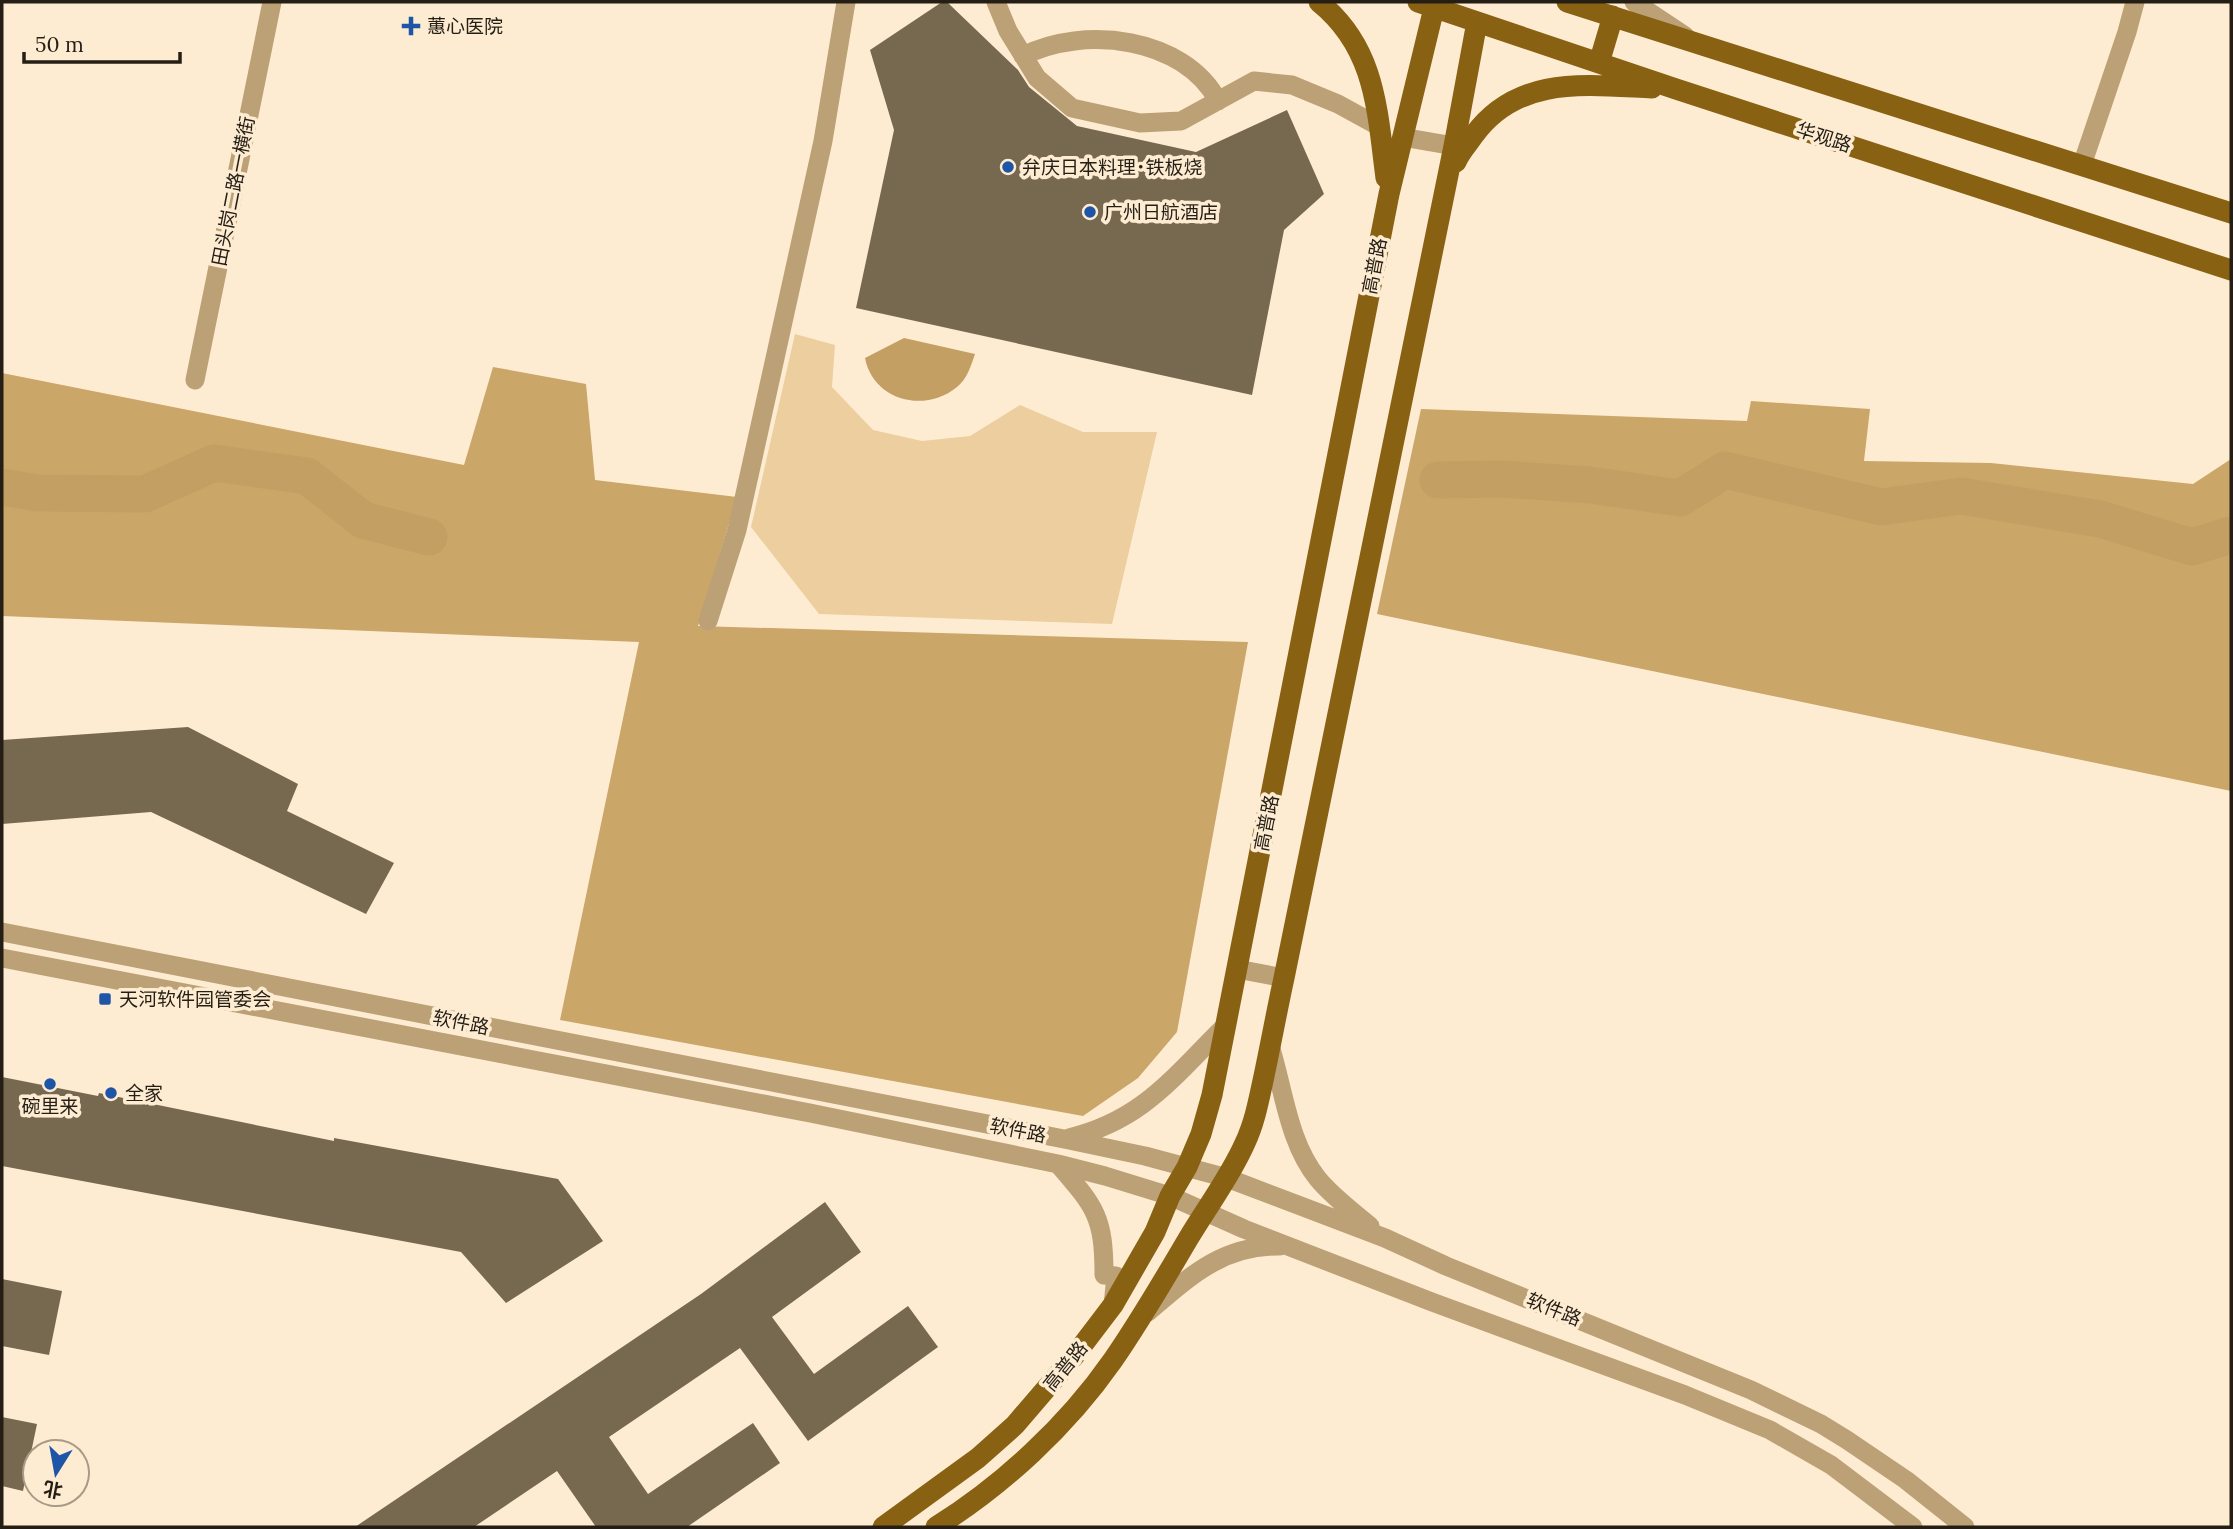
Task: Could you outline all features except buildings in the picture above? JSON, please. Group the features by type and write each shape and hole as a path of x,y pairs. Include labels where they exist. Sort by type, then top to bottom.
{"main road":[{"path":"1319,2 1354,40 1368,68 1380,127 1389,194"},
{"path":"1567,2 2231,213"},
{"name":"华观路","path":"1426,5 2231,270"},
{"name":"高普路","path":"883,1527 978,1458 1015,1425 1075,1355 1113,1305 1155,1232 1201,1134 1212,1095 1426,5"},
{"path":"1599,63 1613,16"},
{"name":"高普路","path":"936,1527 984,1493 1053,1432 1111,1363 1227,1178 1246,1141 1270,1046 1478,22"},
{"path":"1443,193 1458,158 1480,126 1512,99 1554,86 1676,89"}],"street":[{"name":"田头岗二路一横街","path":"195,380 272,2"},
{"path":"708,621 737,530 822,141 846,2"},
{"path":"996,2 1008,31 1037,78 1072,108 1140,123 1181,121 1254,81 1292,86 1338,104 1380,127"},
{"path":"1634,2 1694,42"},
{"path":"2082,165 2135,2"},
{"path":"1023,56 1040,47 1082,41 1128,42 1169,55 1209,84 1218,101"},
{"path":"1402,137 1454,146"},
{"name":"软件路","path":"2,932 1065,1139 1146,1156 1227,1178 1385,1238 1446,1266 1787,1407 1821,1424 1875,1458 1965,1527"},
{"name":"软件路","path":"2,958 1058,1164 1170,1196 1288,1246 1685,1395 1770,1430 1831,1465 1913,1527"},
{"path":"1237,969 1284,978"},
{"path":"1065,1139 1106,1127 1147,1102 1224,1026"},
{"path":"1270,1046 1304,1158 1332,1195 1385,1238"},
{"path":"1058,1164 1098,1216 1103,1238 1104,1275 1116,1276 1113,1305"},
{"path":"1142,1317 1195,1271 1215,1260 1263,1245 1288,1246"}],"shaded area":[{"path":"795,334 835,345 832,387 873,430 922,441 970,436 1020,405 1083,432 1157,432 1112,624 819,614 751,527"},
{"path":"904,338 975,354 968,372 957,387 930,400 915,401 889,393 878,384 865,358"},
{"path":"493,367 586,384 595,480 737,497 698,626 1248,642 1177,1032 1138,1078 1083,1116 560,1020 639,642 2,616 2,373 464,465"},
{"path":"1751,401 1870,409 1864,461 1991,463 2193,484 2231,459 2231,791 1377,614 1421,409 1747,421"}],"waterway":[{"path":"2,487 37,493 145,494 214,463 307,476 363,520 429,537"},
{"path":"1438,480 1503,479 1590,485 1680,498 1725,470 1881,507 1961,496 2100,519 2192,547 2231,535"}],"place":[{"name":"蕙心医院","path":"411,26"},
{"name":"弁庆日本料理･铁板烧","path":"1008,167"},
{"name":"广州日航酒店","path":"1090,212"},
{"name":"天河软件园管委会","path":"105,999"},
{"name":"碗里来","path":"50,1084"},
{"name":"全家","path":"111,1093"}]}
